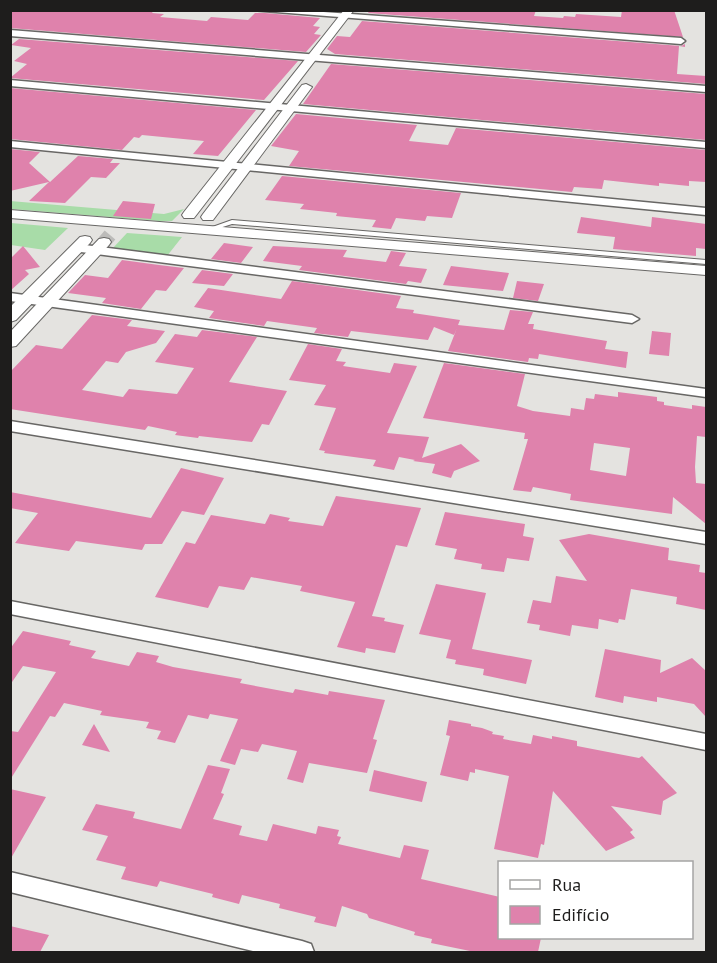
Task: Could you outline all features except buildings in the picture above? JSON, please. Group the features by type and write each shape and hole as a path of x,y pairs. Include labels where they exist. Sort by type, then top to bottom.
{"street":[{"path":"255,10 354,14 681,41"},
{"path":"206,222 290,108 354,14"},
{"path":"10,33 318,65 706,89"},
{"path":"186,218 274,106 318,65"},
{"path":"10,83 706,145"},
{"path":"10,144 706,212"},
{"path":"10,214 99,236 632,319"},
{"path":"186,218 206,222"},
{"path":"10,317 99,236 186,218 206,222 706,271"},
{"path":"10,342 48,302 99,236"},
{"path":"10,297 706,393"},
{"path":"10,426 706,538"},
{"path":"10,607 706,742"},
{"path":"10,882 302,952"}],"lane":[{"path":"206,222 221,224 232,222 706,262"}],"green space":[{"path":"10,201 164,214 184,209 172,221 159,221 11,209"},
{"path":"11,223 68,228 45,250 11,245"},
{"path":"127,233 182,237 167,256 112,249"}],"tunnel":[{"path":"104,242 110,235"}]}
